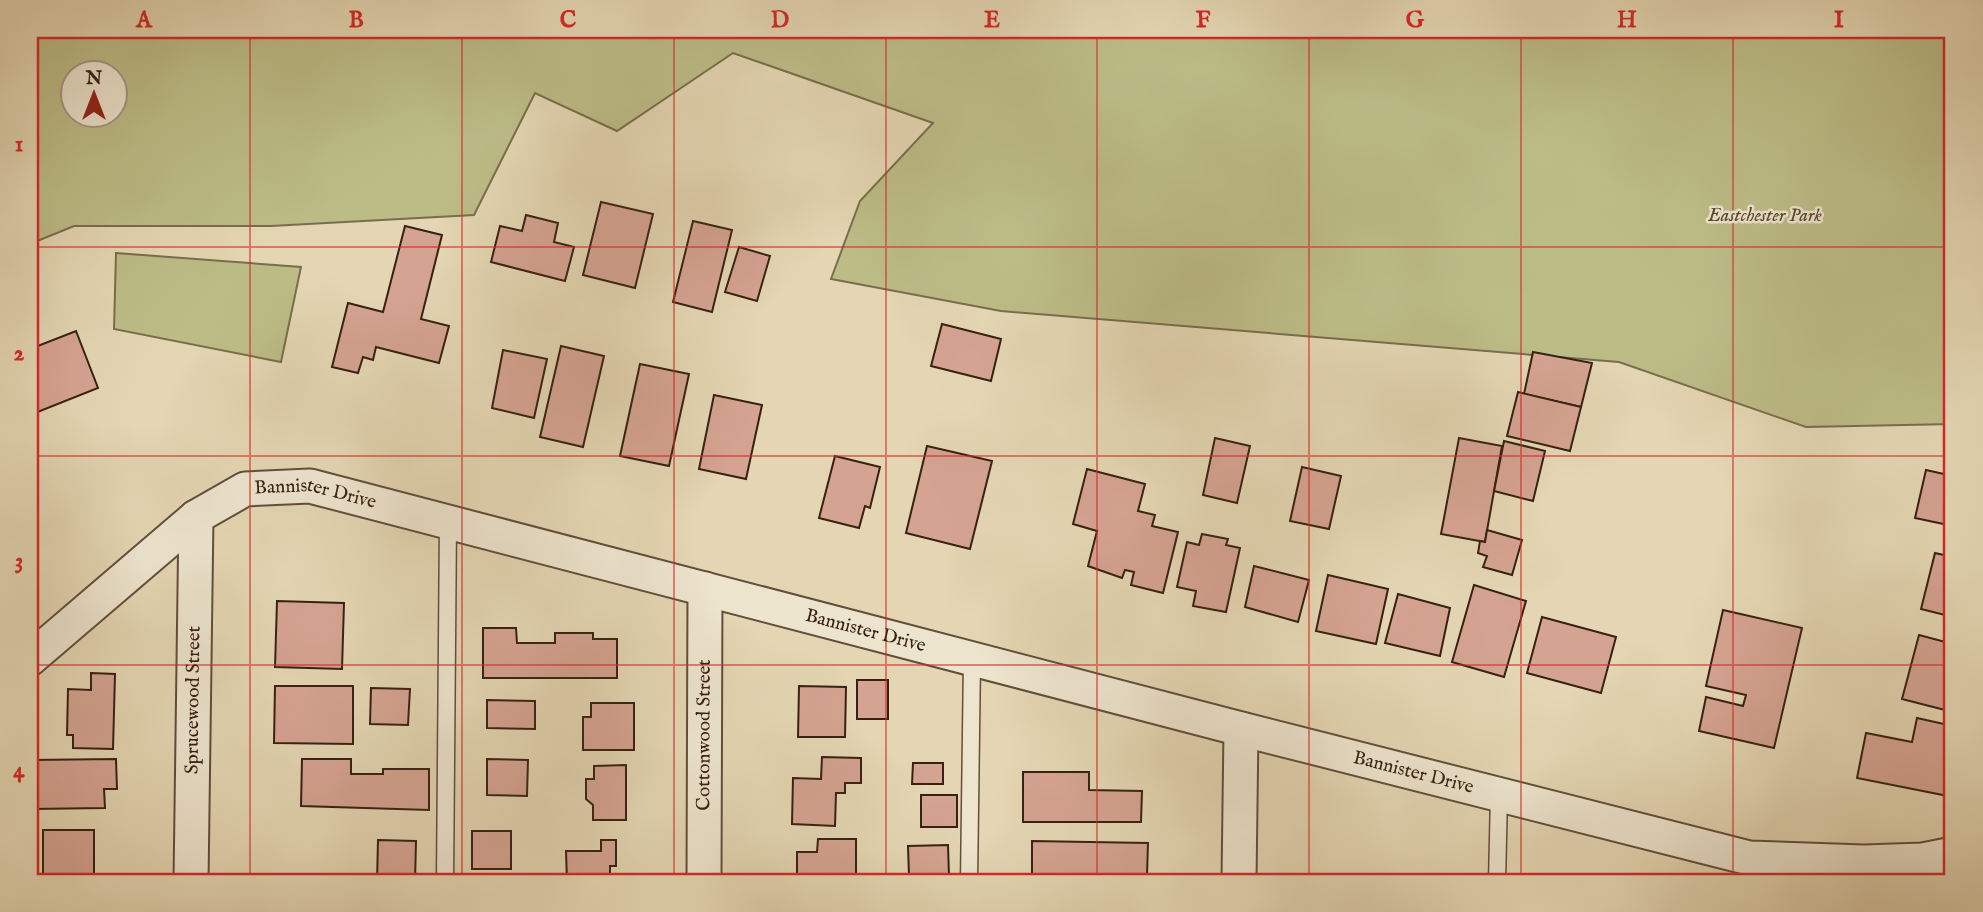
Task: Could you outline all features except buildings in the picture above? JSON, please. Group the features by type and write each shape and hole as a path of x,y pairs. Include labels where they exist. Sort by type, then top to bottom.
{"street":[{"name":"Bannister Drive","path":"30,659 196,516 245,489 310,486 1499,795 1749,870 1923,860 1953,854"},
{"name":"Sprucewood Street","path":"191,882 196,516"},
{"name":"Cottonwood Street","path":"704,882 705,589"},
{"path":"1239,882 1241,729"}],"lane":[{"path":"445,882 448,521"},
{"path":"968,882 972,659"},
{"path":"1497,882 1499,795"}],"green space":[{"name":"Eastchester Park","path":"30,30 1953,30 1953,424 1806,427 1619,362 1001,311 831,279 860,201 933,123 733,53 617,131 535,93 474,215 271,226 74,226 30,244"},
{"path":"116,253 301,267 281,362 114,329"}]}
